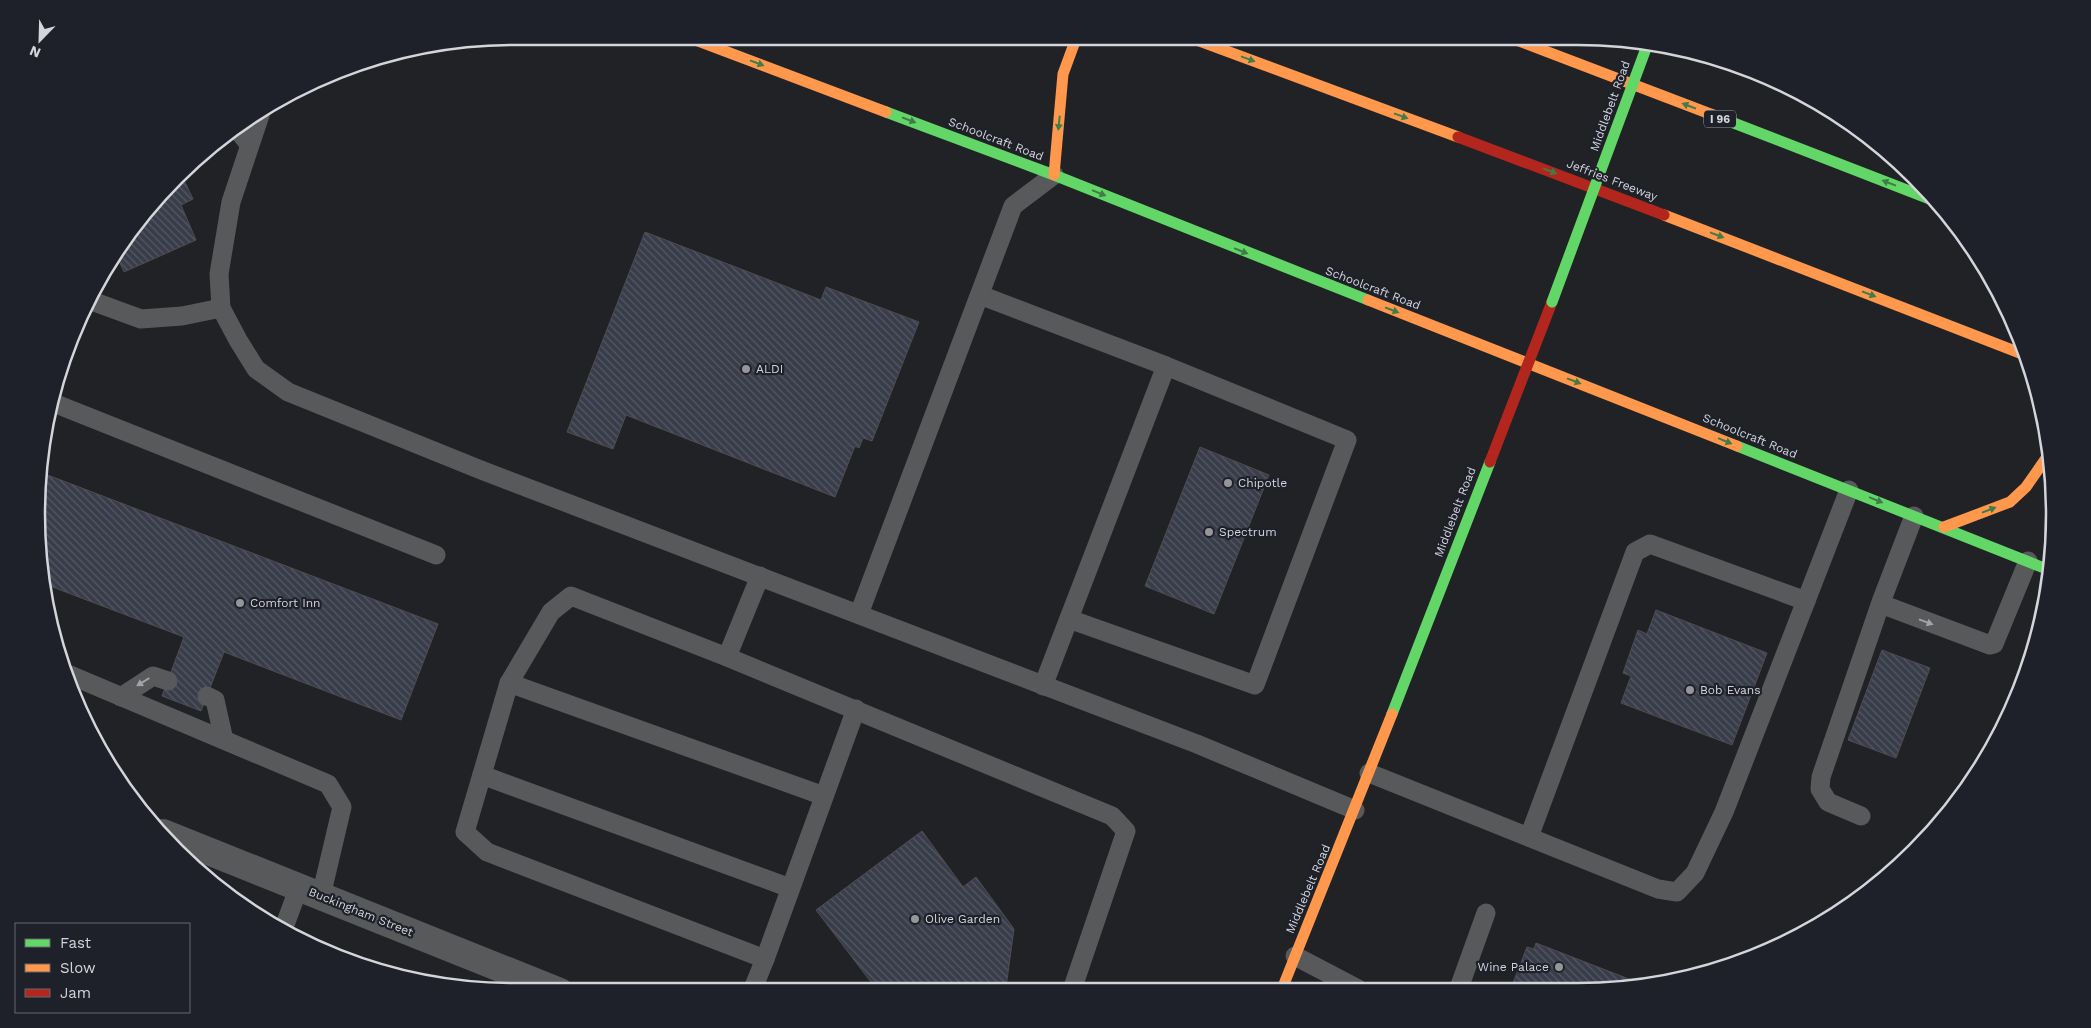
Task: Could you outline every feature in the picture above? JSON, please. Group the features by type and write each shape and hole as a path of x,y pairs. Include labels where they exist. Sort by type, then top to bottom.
{"main road":[{"name":"Schoolcraft Road","path":"711,45 1054,175 2043,567"},
{"path":"1054,175 1064,74 1074,45"},
{"name":"Jeffries Freeway","path":"1210,45 1514,157 2016,351"},
{"name":"I 96","path":"1529,45 1922,196"},
{"name":"Middlebelt Road","path":"1284,983 1355,810 1552,302 1645,50"},
{"path":"1944,527 2010,502 2026,487 2043,463"}],"street":[{"name":"Buckingham Street","path":"174,838 538,983"}],"lane":[{"path":"258,121 231,202 219,274 221,308 256,369 288,392 481,470 1197,744 1355,810"},
{"path":"240,133 249,144"},
{"path":"859,614 1013,206 1054,175"},
{"path":"980,295 1166,366 1347,440 1254,685 1068,619"},
{"path":"95,302 140,319 182,316 221,308"},
{"path":"1043,686 1166,366"},
{"path":"58,405 436,555"},
{"path":"1369,773 1658,889 1677,892 1696,872 1724,812 1849,490"},
{"path":"1861,816 1828,802 1820,789 1821,777 1881,604 1914,516"},
{"path":"1529,837 1635,552 1650,544 1806,601"},
{"path":"1881,604 1990,645 1994,644 2028,561"},
{"path":"727,657 760,576"},
{"path":"765,959 486,852 465,832 509,683 551,612 571,596 856,709 1112,816 1126,831 1074,983"},
{"path":"121,696 153,676 168,681"},
{"path":"75,677 328,784 342,807 310,892 287,924"},
{"path":"509,683 824,796"},
{"path":"207,696 214,700 224,740"},
{"path":"755,983 856,709"},
{"path":"482,775 790,888"},
{"path":"1461,983 1486,913"},
{"path":"1295,956 1347,983"}],"building":[{"path":"184,180 193,199 181,205 196,240 124,272 119,261 124,253 142,228"},
{"name":"ALDI","path":"645,232 821,300 826,287 919,322 872,441 863,438 859,448 855,446 835,497 626,415 613,449 567,432"},
{"path":"1200,447 1269,475 1214,614 1145,586"},
{"name":"Comfort Inn","path":"47,475 438,624 401,720 224,652 201,711 162,696 184,637 51,586 46,545"},
{"name":"Bob Evans","path":"1656,610 1767,653 1732,745 1621,703 1631,676 1623,673 1638,630 1647,634"},
{"path":"1882,650 1930,668 1896,758 1848,740"},
{"name":"Olive Garden","path":"922,831 963,887 976,877 1014,929 1007,983 872,983 816,910"},
{"name":"Wine Palace","path":"1536,943 1631,980 1577,983 1513,983 1527,947 1534,949"}],"traffic: fast":[{"path":"1552,302 1645,50"},
{"path":"886,112 1054,175 1368,300"},
{"path":"1713,115 1922,196"},
{"path":"1737,446 2043,568"},
{"path":"1392,714 1490,462"}],"traffic: slow":[{"path":"709,45 886,112"},
{"path":"1054,175 1063,74 1074,45"},
{"path":"1210,45 1458,137"},
{"path":"1530,45 1713,115"},
{"path":"1664,215 2017,352"},
{"path":"1368,300 1737,446"},
{"path":"1944,527 2010,502 2026,487 2043,463"},
{"path":"1284,983 1392,714"}],"traffic: jam":[{"path":"1458,137 1664,215"},
{"path":"1490,462 1552,302"}],"place":[{"name":"ALDI","path":"746,369"},
{"name":"Chipotle","path":"1228,483"},
{"name":"Spectrum","path":"1209,532"},
{"name":"Comfort Inn","path":"240,603"},
{"name":"Bob Evans","path":"1690,690"},
{"name":"Olive Garden","path":"915,919"},
{"name":"Wine Palace","path":"1559,967"}]}
